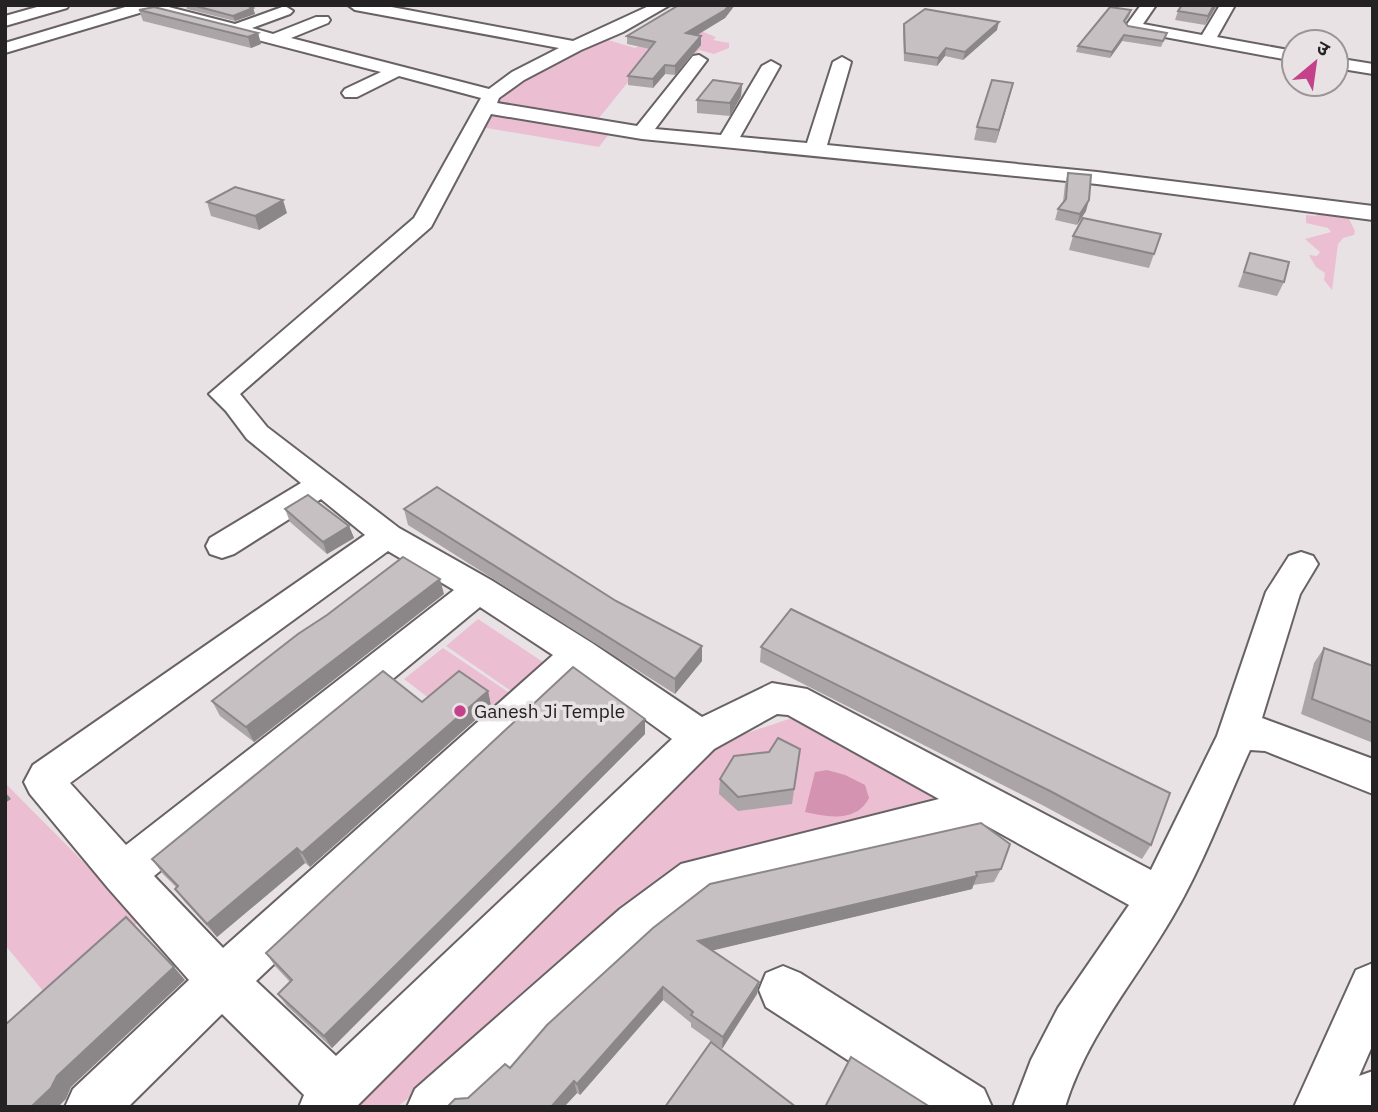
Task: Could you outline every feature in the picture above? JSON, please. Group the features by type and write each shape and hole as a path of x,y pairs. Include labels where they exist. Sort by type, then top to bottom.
{"street":[{"path":"19,5 37,12"},
{"path":"5,21 62,5"},
{"path":"355,5 575,46"},
{"path":"663,5 518,76 489,101 423,222 223,394 236,405 257,433 387,536 579,653 700,737"},
{"path":"1149,5 1133,27 1280,53"},
{"path":"1207,40 1228,5"},
{"path":"5,48 148,6 397,71 489,101 642,134 1097,178 1373,213"},
{"path":"198,20 228,9"},
{"path":"236,29 285,11"},
{"path":"275,39 322,20"},
{"path":"642,134 699,60"},
{"path":"815,151 842,62"},
{"path":"1350,65 1373,69"},
{"path":"727,142 771,66"},
{"path":"351,93 397,71"},
{"path":"222,546 321,485"},
{"path":"387,536 47,776 44,782 46,788 123,874 331,1099 700,737 772,698 794,700 1158,898"},
{"path":"1039,1107 1045,1084 1067,1036 1158,898 1237,736 1283,592 1301,564"},
{"path":"123,874 479,590"},
{"path":"91,1107 222,981 579,653"},
{"path":"1237,736 1255,733 1269,735 1373,777"},
{"path":"433,1107 636,925 696,878 988,806"},
{"path":"1320,1107 1373,987"},
{"path":"783,990 966,1107"},
{"path":"1372,1107 1373,1096"}],"shaded area":[{"path":"701,31 716,37 713,40 729,43 729,48 714,54 699,50 691,60 649,56 595,123 494,107 503,94 528,74 601,38 635,48 658,36"},
{"path":"490,111 612,130 599,147 481,127"},
{"path":"1319,212 1356,218 1348,217 1355,231 1354,235 1343,238 1338,244 1332,290 1324,280 1325,273 1316,267 1309,255 1317,256 1320,252 1305,239 1331,232 1328,228 1306,223 1306,215 1316,216"},
{"path":"478,619 546,664 514,693 446,646"},
{"path":"443,648 511,694 496,709 462,685 438,705 404,679"},
{"path":"792,718 937,797 688,863 488,1037 397,1107 356,1107 702,748"},
{"path":"827,770 865,785 869,798 863,806 849,815 840,816 805,812 815,772"},
{"path":"5,783 141,920 49,998 5,945"}],"building":[{"path":"192,5 246,5 253,8 233,16"},
{"path":"679,5 729,5 686,33 701,36 675,66 665,65 653,79 628,76 655,42 627,36"},
{"path":"1182,5 1214,5 1208,16 1178,11"},
{"path":"154,7 258,33 248,37 139,10"},
{"path":"1110,7 1131,10 1124,21 1128,26 1167,33 1163,41 1124,35 1112,52 1078,46"},
{"path":"925,9 999,22 965,52 946,48 938,58 905,53 904,24"},
{"path":"713,80 742,84 730,103 697,100"},
{"path":"992,80 1013,83 999,130 977,127"},
{"path":"1068,173 1091,175 1089,200 1080,214 1058,209 1066,199"},
{"path":"235,187 283,200 255,216 207,202"},
{"path":"1083,218 1161,234 1154,254 1073,236"},
{"path":"1250,253 1289,262 1284,282 1244,272"},
{"path":"437,487 616,601 702,646 675,679 404,509"},
{"path":"308,495 349,526 323,542 285,509"},
{"path":"403,557 440,579 246,727 212,701 298,634"},
{"path":"791,609 1170,793 1151,845 1050,791 761,647"},
{"path":"1324,648 1373,666 1373,723 1312,699"},
{"path":"573,667 645,719 324,1036 278,994 292,980 266,953"},
{"path":"383,671 422,702 459,671 488,691 302,853 297,848 207,924 175,889 178,886 152,859"},
{"path":"778,738 800,749 794,789 738,797 720,779 734,756 769,752"},
{"path":"981,823 1010,844 1001,869 976,872 977,876 698,941 759,982 723,1037 691,1015 693,1012 663,987 577,1084 574,1081 551,1107 447,1107 455,1099 468,1098 505,1064 510,1068 547,1025 653,928 710,884"},
{"path":"126,917 174,967 57,1076 51,1088 31,1107 5,1107 5,1025"},
{"path":"711,1042 796,1107 665,1107"},
{"path":"851,1057 930,1107 825,1107"}],"place":[{"name":"Ganesh Ji Temple","path":"460,711"}]}
